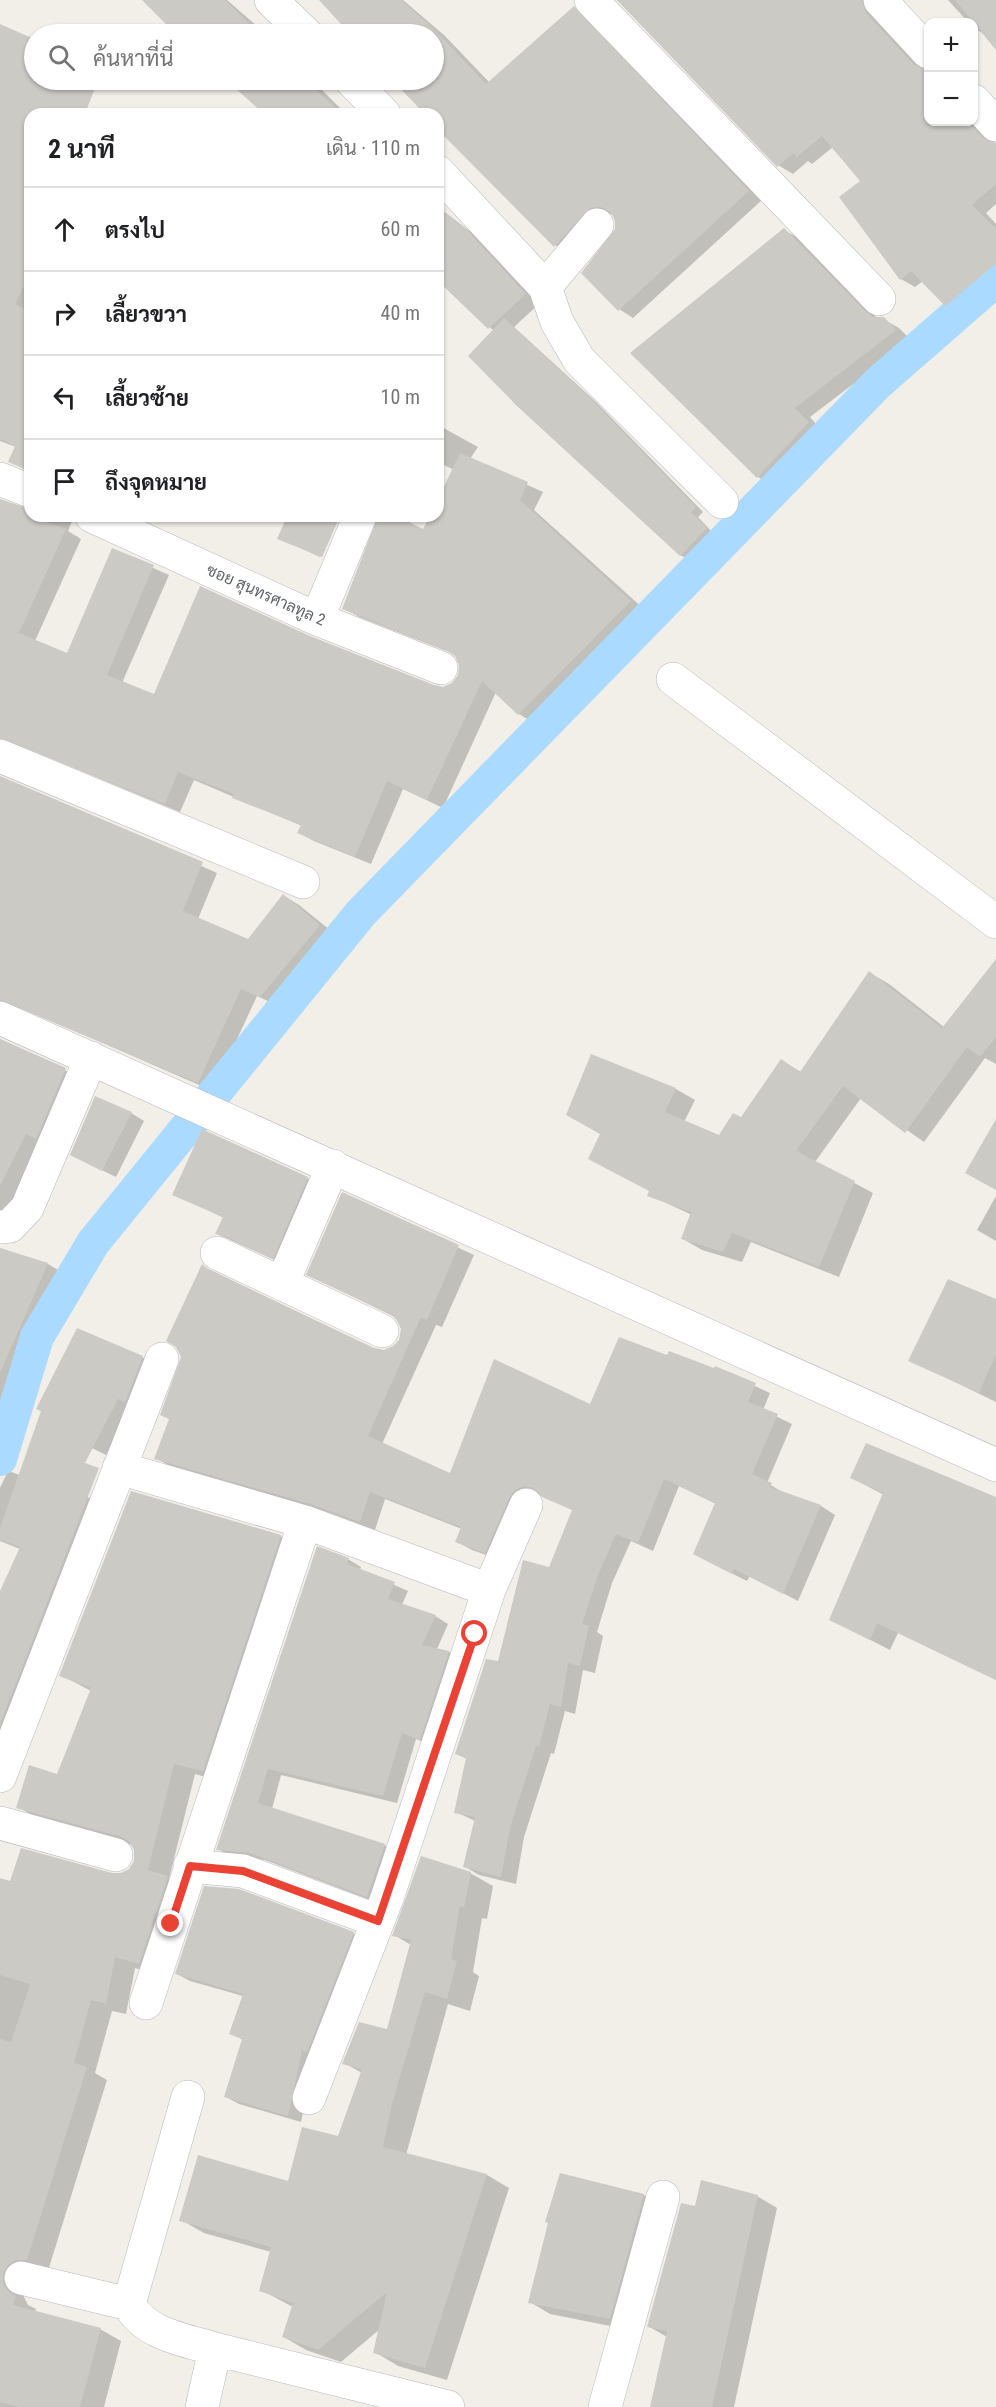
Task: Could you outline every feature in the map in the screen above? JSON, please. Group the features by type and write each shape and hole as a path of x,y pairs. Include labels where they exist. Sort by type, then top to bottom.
{"street":[{"path":"271,0 296,24"},
{"path":"591,0 879,299"},
{"path":"880,0 924,48"},
{"path":"361,90 378,108"},
{"path":"978,105 996,125"},
{"path":"444,178 545,287 557,322 579,360 722,502"},
{"path":"545,287 597,225"},
{"path":"0,479 24,488"},
{"name":"ซอย สุนทรศาลทูล 2","path":"105,522 317,619 441,668"},
{"path":"317,619 357,522"},
{"path":"673,679 996,922"},
{"path":"0,756 303,882"},
{"path":"0,1018 996,1465"},
{"path":"0,1227 10,1226 27,1208 91,1058"},
{"path":"282,1284 333,1166"},
{"path":"218,1252 382,1331"},
{"path":"0,1776 162,1359"},
{"path":"119,1467 305,1522 489,1590"},
{"path":"309,2098 378,1921 489,1590 526,1505"},
{"path":"146,2003 305,1522"},
{"path":"0,1824 116,1855"},
{"path":"190,1866 243,1871 378,1921"},
{"path":"188,2097 129,2304 135,2316 152,2329 214,2349 448,2407"},
{"path":"606,2407 663,2197"},
{"path":"21,2278 129,2304"},
{"path":"202,2407 214,2349"}],"building":[{"path":"142,0 225,0 250,24 166,24"},
{"path":"319,0 401,0 429,24 341,24"},
{"path":"617,0 862,0 866,13 914,65 924,69 924,126 971,126 983,138 996,143 996,184 972,205 996,229 996,264 945,306 911,271 900,280 839,197 860,181 822,136 797,157 794,153 777,167"},
{"path":"955,0 996,0 996,50 978,28 978,18 970,18"},
{"path":"574,6 749,191 618,311 581,273 615,229 615,219 609,211 600,207 590,208 554,247 444,136 444,108 419,108 402,90 444,90 444,40 486,84"},
{"path":"0,24 24,35 24,90 94,90 87,108 24,108 24,286 15,304 24,308 24,469 8,462 15,446 0,439"},
{"path":"237,90 317,90 336,108 257,108"},
{"path":"444,212 465,228 526,294 488,329 444,287"},
{"path":"784,228 866,312 873,317 884,317 896,330 795,408 809,422 757,478 630,353"},
{"path":"504,318 588,396 696,507 691,512 707,528 680,556 517,406 468,356"},
{"path":"460,453 528,482 520,500 631,601 518,715 482,681 427,800 387,781 355,857 297,833 301,825 232,798 234,794 178,772 165,804 0,738 0,499 24,507 24,522 47,522 66,529 19,633 67,653 112,548 154,565 107,675 154,694 200,586 310,636 443,687 452,683 458,675 459,665 455,656 448,651 342,609 376,522 409,522 423,529 427,522 444,522 444,486"},
{"path":"284,522 337,522 322,557 277,539"},
{"path":"0,776 203,862 183,911 248,939 283,894 320,925 260,997 241,989 198,1083 0,1000"},
{"path":"996,959 996,1037 980,1057 967,1047 905,1133 843,1086 796,1151 855,1181 819,1267 732,1233 723,1252 681,1239 691,1212 647,1196 649,1191 588,1159 600,1134 566,1115 591,1054 676,1088 665,1112 719,1135 733,1113 741,1117 781,1059 800,1072 869,971 942,1028"},
{"path":"0,1039 66,1068 36,1139 26,1134 0,1186"},
{"path":"95,1096 132,1112 102,1171 70,1155"},
{"path":"996,1119 996,1190 965,1173"},
{"path":"202,1129 308,1177 273,1259 225,1236 215,1234 223,1217 172,1195"},
{"path":"342,1192 459,1245 427,1320 421,1317 368,1436 450,1473 494,1359 590,1404 619,1337 667,1355 669,1351 714,1368 715,1366 756,1383 748,1402 778,1414 752,1474 772,1483 770,1487 821,1505 783,1594 734,1569 732,1574 693,1554 715,1503 664,1479 638,1543 616,1534 598,1575 582,1624 589,1626 580,1666 568,1663 561,1707 550,1704 539,1747 536,1746 510,1828 501,1877 463,1867 475,1817 454,1813 466,1758 455,1754 486,1659 498,1661 523,1560 549,1567 572,1510 542,1497 533,1488 524,1486 515,1490 509,1498 485,1553 455,1542 461,1527 370,1492 360,1522 310,1504 154,1459 169,1419 160,1415 181,1357 176,1347 166,1341 202,1264 209,1270 374,1348 384,1350 399,1340 401,1329 391,1314 306,1275"},
{"path":"0,1248 48,1263 0,1373"},
{"path":"948,1279 996,1299 996,1354 979,1393 908,1361"},
{"path":"77,1328 143,1356 125,1402 118,1399 85,1463 99,1468 0,1724 0,1591 20,1547 0,1540 0,1528 41,1411 36,1409"},
{"path":"866,1443 996,1497 996,1680 877,1623 870,1640 829,1620 883,1493 850,1478"},
{"path":"131,1491 281,1535 203,1771 174,1764 148,1870 168,1876 139,1964 115,1957 106,2004 91,2000 74,2063 87,2067 27,2260 15,2260 7,2266 3,2274 3,2284 16,2296 13,2305 101,2328 80,2407 19,2407 0,2402 0,2039 11,2042 30,1984 0,1975 0,1878 10,1881 21,1848 112,1873 121,1873 129,1869 134,1861 134,1850 129,1841 122,1837 16,1808 29,1765 57,1774 91,1688 59,1676"},
{"path":"317,1546 349,1558 347,1564 395,1582 388,1599 436,1615 422,1645 449,1651 420,1740 402,1733 383,1796 268,1769 258,1803 385,1844 367,1897 250,1853 216,1850"},
{"path":"421,1856 471,1872 464,1908 460,1906 451,1959 457,1961 447,1999 425,1992 392,2104 383,2147 487,2174 425,2368 373,2353 387,2292 318,2350 282,2337 293,2303 259,2291 271,2247 179,2221 198,2155 288,2181 302,2127 338,2136 362,2069 342,2064 359,2022 387,2029 411,1940 392,1936"},
{"path":"204,1886 239,1889 354,1932 307,2052 302,2050 288,2116 224,2097 242,2039 229,2034 243,1994 175,1974"},
{"path":"560,2173 644,2194 610,2319 528,2303 548,2223 545,2222"},
{"path":"701,2180 758,2195 712,2407 650,2407 667,2331 647,2327 681,2203 695,2206"}],"waterway":[{"path":"0,1459 37,1337 93,1243 361,913 878,383 996,280"}],"route":[{"path":"171,1924 190,1866 243,1871 378,1921 475,1634"}]}
